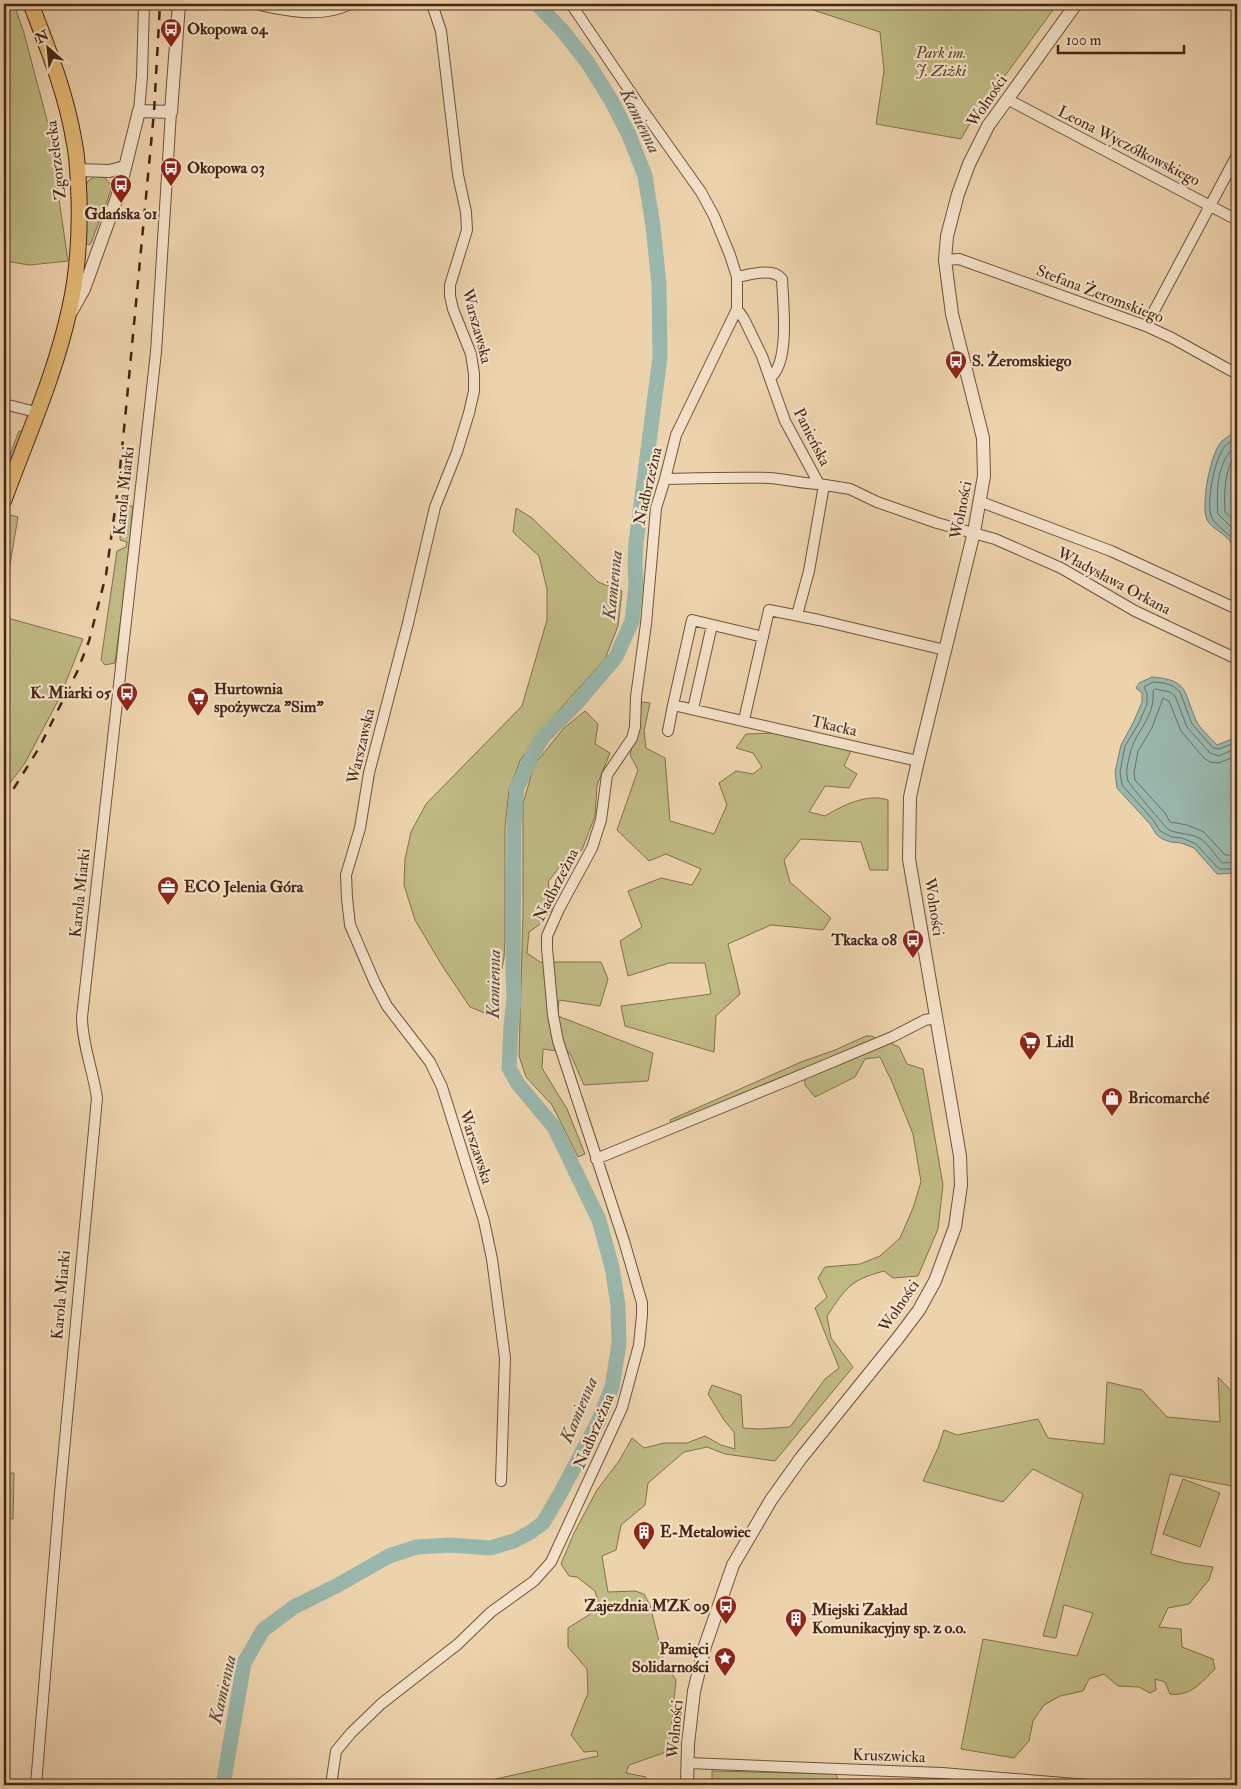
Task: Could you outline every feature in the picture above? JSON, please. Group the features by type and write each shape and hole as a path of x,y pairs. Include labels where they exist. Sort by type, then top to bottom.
{"main road":[{"name":"Zgorzelecka","path":"4,500 58,351 67,318 78,258 78,170 74,138 60,84 31,4"}],"street":[{"path":"67,318 84,289 119,192 139,111 144,4"},
{"name":"Karola Miarki","path":"36,1785 96,1098 94,1076 82,1034 82,1017 156,352 179,4"},
{"path":"260,4 301,11 320,12 348,4"},
{"name":"Warszawska","path":"432,4 444,47 458,175 467,221 465,240 450,285 450,296 453,309 471,354 474,391 456,452 435,507 408,623 369,773 360,828 346,875 347,898 350,925 387,1006 430,1062 442,1087 484,1221 492,1259 504,1358 501,1481"},
{"name":"Nadbrzeżna","path":"331,1785 336,1751 351,1733 381,1704 458,1644 491,1612 528,1586 551,1562 618,1416 625,1398 639,1345 642,1303 624,1241 558,1042 553,1016 547,936 559,909 592,848 601,820 607,775 632,738 635,728 636,697 646,614 654,517 676,435 737,309 737,276 714,216 701,192 571,4"},
{"path":"1232,4 1237,7"},
{"name":"Wolności","path":"688,1785 694,1692 700,1664 733,1565 771,1500 801,1458 919,1310 935,1281 947,1252 954,1227 961,1185 960,1156 910,859 910,797 981,502 984,476 983,438 952,314 945,260 947,236 969,164 988,126 1073,5"},
{"name":"Leona Wyczółkowskiego","path":"1007,99 1172,184 1237,220"},
{"path":"139,111 171,112"},
{"path":"1146,326 1237,155"},
{"path":"78,170 109,171 125,166"},
{"name":"Stefana Żeromskiego","path":"945,260 959,259 1146,326 1172,338 1237,374"},
{"path":"737,276 772,273 779,275 782,279 783,352 775,373 771,377"},
{"name":"Panieńska","path":"737,309 744,319 771,377 785,421 822,485 850,489 877,502 937,524 974,532"},
{"path":"4,404 36,412"},
{"path":"665,479 715,477 771,478 822,485 809,571 797,615"},
{"name":"Władysława Orkana","path":"981,502 1111,551 1237,610"},
{"name":"Władysława Orkana","path":"974,532 995,539 1061,568 1135,611 1237,659"},
{"path":"744,720 769,610 945,650"},
{"path":"668,731 692,620 763,637"},
{"path":"693,709 712,625"},
{"name":"Tkacka","path":"673,704 918,761"},
{"path":"596,1159 892,1037 925,1020 936,1018"},
{"name":"Kruszwicka","path":"688,1763 942,1773 1005,1782 1088,1785"},
{"path":"1135,1785 1145,1785"}],"green space":[{"path":"4,4 14,4 24,33 48,124 68,261 30,265 4,261"},
{"name":"Park im. J. Ziżki","path":"795,4 1051,4 1053,10 969,125 961,139 876,124 884,71 880,32"},
{"path":"95,176 105,178 110,184 111,190 89,245 86,243 86,186 88,181"},
{"path":"19,431 23,431 6,475 4,470"},
{"path":"121,506 133,506 127,570 115,663 105,665 101,660 117,551 126,547 127,542 120,540"},
{"path":"516,508 532,518 598,582 622,591 618,626 605,659 536,736 520,761 509,790 505,828 504,958 492,1016 470,1007 415,920 404,885 405,859 411,832 426,804 522,706 547,620 547,589 539,556 513,532"},
{"path":"10,515 18,517 4,600 4,531"},
{"path":"4,617 83,639 60,697 25,763 4,791"},
{"path":"642,702 650,703 644,731 646,748 665,758 670,821 714,834 727,805 719,783 736,771 753,774 762,767 753,753 736,748 746,734 776,733 851,751 844,766 857,774 849,788 825,786 809,812 825,816 856,801 872,798 888,800 888,870 870,870 861,842 801,839 784,860 790,882 831,918 823,930 771,925 728,944 740,994 716,1016 714,1052 625,1026 621,1006 711,994 705,963 669,963 628,976 620,941 642,927 628,891 661,878 692,885 701,869 666,854 649,861 617,830 638,770 630,755"},
{"path":"585,711 598,724 595,744 610,753 597,785 595,816 582,850 569,854 548,882 552,909 539,925 529,932 527,953 540,962 601,962 608,979 600,1006 559,1000 558,1016 653,1053 648,1081 584,1085 570,1053 543,1049 542,1068 567,1109 585,1154 578,1157 552,1105 526,1077 519,1056 523,914 523,804 534,765 564,728"},
{"path":"866,1036 872,1036 885,1044 888,1042 899,1047 907,1064 923,1069 943,1185 938,1229 918,1276 893,1278 884,1271 873,1274 850,1286 834,1306 827,1316 831,1338 853,1367 775,1461 725,1454 707,1447 684,1452 648,1483 645,1505 621,1525 616,1550 602,1556 608,1592 635,1591 644,1594 650,1605 664,1662 676,1680 669,1751 629,1765 626,1773 646,1777 650,1785 469,1785 598,1756 597,1751 584,1752 571,1735 588,1693 587,1669 568,1647 568,1628 600,1608 595,1591 577,1577 569,1576 561,1564 574,1533 597,1490 619,1461 632,1438 644,1448 664,1443 687,1443 705,1436 721,1445 735,1449 734,1432 708,1394 712,1385 741,1395 743,1428 790,1427 825,1379 839,1368 815,1308 827,1297 818,1278 825,1267 860,1264 880,1256 900,1238 913,1208 921,1182 913,1134 880,1057 865,1059 855,1077 815,1097 805,1085 804,1068 671,1123 670,1120 801,1062"},
{"path":"1218,1377 1237,1397 1237,1487 1170,1474 1151,1554 1183,1563 1213,1567 1209,1580 1189,1604 1168,1608 1159,1627 1181,1629 1182,1647 1213,1659 1215,1669 1195,1688 1177,1694 1170,1694 1165,1682 1155,1679 1156,1690 1150,1693 1139,1687 1118,1686 1104,1674 1089,1679 1083,1691 1060,1696 1044,1705 1033,1721 1029,1741 1014,1758 961,1749 983,1639 1077,1656 1093,1613 1064,1605 1056,1638 1043,1636 1083,1494 1033,1469 1003,1502 923,1481 944,1430 957,1435 1038,1419 1048,1438 1104,1444 1107,1382 1142,1390 1167,1417 1220,1422"},
{"path":"4,1473 14,1473 13,1519 4,1519"},
{"path":"1183,1479 1220,1493 1200,1547 1163,1534"},
{"path":"712,1771 836,1774 840,1785 712,1785"}],"water":[{"path":"1237,431 1237,551 1227,538 1207,520 1205,500 1210,467 1217,448 1221,442"},
{"path":"1152,677 1173,681 1183,689 1198,723 1217,745 1237,737 1237,873 1217,874 1194,848 1162,839 1117,788 1115,772 1121,745 1142,702 1142,693 1136,688 1139,683"}],"waterway":[{"name":"Kamienna","path":"223,1785 244,1663 263,1630 294,1607 389,1556 417,1547 450,1545 490,1548 514,1541 529,1533 543,1523 560,1494 598,1422 612,1387 619,1344 618,1305 612,1267 599,1220 554,1127 518,1084 509,1068 514,1000 514,823 517,788 532,755 543,737 576,704 616,657 632,621 636,584 636,543 660,357 659,284 653,226 645,176 629,135 611,100 588,63 562,30 537,4"}],"railway":[{"path":"4,804 39,748 77,672 89,641 106,575 118,488 126,409 154,112 160,4"}],"place":[{"name":"Okopowa 04","path":"171,48"},
{"name":"Okopowa 03","path":"171,187"},
{"name":"Gdańska 01","path":"121,204"},
{"name":"S. Żeromskiego","path":"956,380"},
{"name":"K. Miarki 05","path":"127,712"},
{"name":"Hurtownia spożywcza \"Sim\"","path":"198,717"},
{"name":"ECO Jelenia Góra","path":"168,906"},
{"name":"Tkacka 08","path":"913,959"},
{"name":"Lidl","path":"1030,1061"},
{"name":"Bricomarché","path":"1112,1117"},
{"name":"E-Metalowiec","path":"644,1551"},
{"name":"Zajezdnia MZK 09","path":"726,1625"},
{"name":"Miejski Zakład Komunikacyjny sp. z o.o.","path":"796,1638"},
{"name":"Pamięci Solidarności","path":"725,1677"}]}
